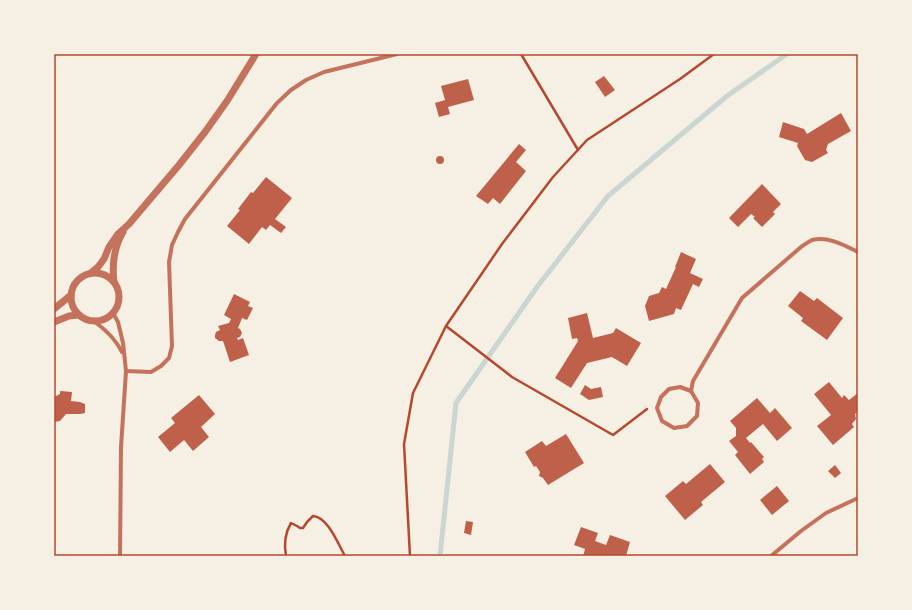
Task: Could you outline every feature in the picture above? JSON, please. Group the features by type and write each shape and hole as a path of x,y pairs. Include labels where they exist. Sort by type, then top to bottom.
{"street":[{"path":"95,322 105,319 113,313 117,305 119,297 118,289 114,282 112,269 114,257 121,236 129,224 205,132 227,101 256,54"},
{"path":"126,371 151,372 161,366 169,358 172,346 169,262 172,245 185,219 277,103 290,90 306,80 324,72 397,54"},
{"path":"124,355 119,345 103,328 95,322 86,320 78,315 72,306 70,295 72,288 77,281 98,267 118,234 129,224"},
{"path":"691,391 693,381 742,298 801,247 812,240 825,239 841,244 858,252"},
{"path":"91,273 107,277 114,282"},
{"path":"54,309 70,295"},
{"path":"113,313 119,327 123,343 126,371 121,446 120,556"},
{"path":"54,322 68,316 78,315"},
{"path":"680,387 691,391 698,403 697,416 687,426 674,428 662,421 657,408 660,397 669,389 680,387"},
{"path":"771,556 801,531 826,513 858,498"}],"path":[{"path":"521,54 578,150"},
{"path":"410,556 404,444 413,394 446,326 506,238 553,177 587,140 680,79 714,54"},
{"path":"446,326 512,377 612,435 650,408 657,408"},
{"path":"286,556 286,537 291,523 303,528 312,516 322,519 334,534 345,556"}],"building":[{"path":"604,76 615,90 605,97 595,82"},
{"path":"468,79 474,100 448,107 450,114 439,117 435,103 445,100 441,86"},
{"path":"841,113 851,131 828,144 826,150 828,153 812,162 805,160 797,146 798,143 779,137 783,122 804,129 807,134"},
{"path":"519,144 526,150 516,162 526,171 500,204 493,198 488,204 476,196"},
{"path":"440,156 443,157 443,163 440,164 437,163 436,160 437,157"},
{"path":"266,177 292,198 275,219 286,227 281,233 270,225 266,230 262,227 249,244 227,226 240,210 238,209 251,192 253,193"},
{"path":"762,184 781,204 773,212 775,214 762,227 751,214 738,227 729,218"},
{"path":"681,252 696,259 690,273 703,279 699,287 693,284 681,310 676,308 674,314 649,321 645,306 649,296 659,293 662,287 666,289"},
{"path":"800,291 814,301 817,298 843,318 827,340 801,321 803,318 788,306"},
{"path":"234,294 250,302 248,306 253,308 247,320 242,318 238,328 242,333 240,337 237,338 238,340 243,338 249,355 230,362 223,341 219,341 215,338 215,335 216,332 220,330 218,326 229,323 231,319 224,315"},
{"path":"587,313 593,338 613,333 616,328 641,343 627,366 612,357 587,363 571,388 555,378 578,341 577,338 572,339 568,318"},
{"path":"829,382 842,398 844,395 849,400 858,393 858,411 855,414 856,419 852,424 854,427 833,445 817,426 831,415 814,394"},
{"path":"585,385 591,389 601,387 603,397 589,400 580,394"},
{"path":"60,391 72,392 71,401 85,404 85,413 66,414 60,421 54,422 54,397 60,394"},
{"path":"199,395 215,414 201,427 209,437 193,451 184,440 170,452 158,437 175,423 171,418"},
{"path":"757,398 770,413 775,408 792,428 777,441 763,424 746,438 764,457 762,459 764,462 750,474 735,455 738,452 729,441 736,436 736,428 730,421"},
{"path":"566,434 584,463 548,485 543,478 539,476 540,472 536,466 534,467 525,452 542,441 546,446"},
{"path":"710,464 725,482 701,502 703,505 685,520 665,496 683,481 686,484"},
{"path":"835,465 841,473 835,478 828,471"},
{"path":"777,486 789,501 772,515 760,500"},
{"path":"466,521 473,522 471,535 464,533"},
{"path":"581,527 598,533 595,541 606,545 610,535 630,542 626,556 583,556 585,549 574,545"}],"waterway":[{"path":"440,556 456,403 537,287 608,196 727,96 787,54"}]}
